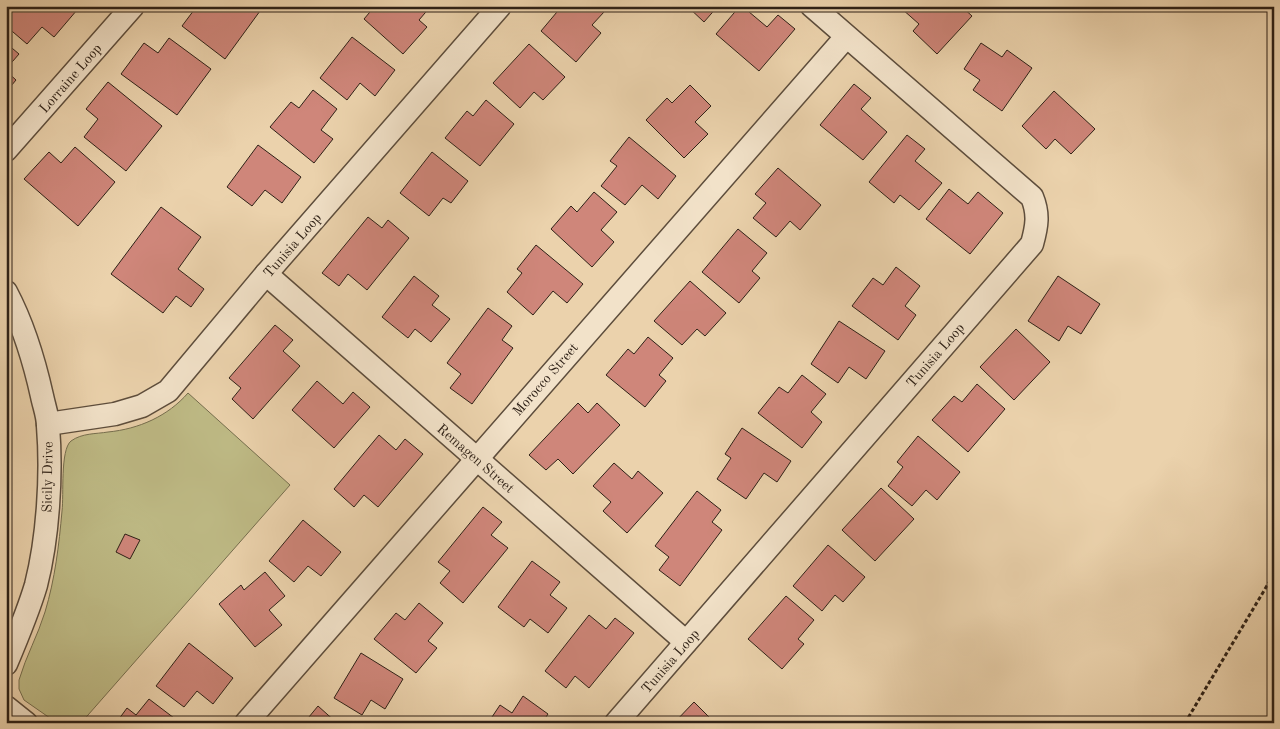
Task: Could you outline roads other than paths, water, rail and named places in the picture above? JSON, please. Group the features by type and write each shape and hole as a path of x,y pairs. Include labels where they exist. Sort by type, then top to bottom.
{"street":[{"name":"Lorraine Loop","path":"6,150 133,6"},
{"name":"Tunisia Loop","path":"48,424 115,414 142,406 168,391 266,274 500,6"},
{"name":"Tunisia Loop","path":"616,723 1032,244 1037,226 1037,210 1032,197 812,6"},
{"name":"Morocco Street","path":"246,723 846,36"},
{"name":"Remagen Street","path":"266,274 686,642"},
{"name":"Sicily Drive","path":"6,292 17,313 35,368 48,424 48,489 45,540 36,585 6,664"},
{"path":"6,707 26,723"}]}
